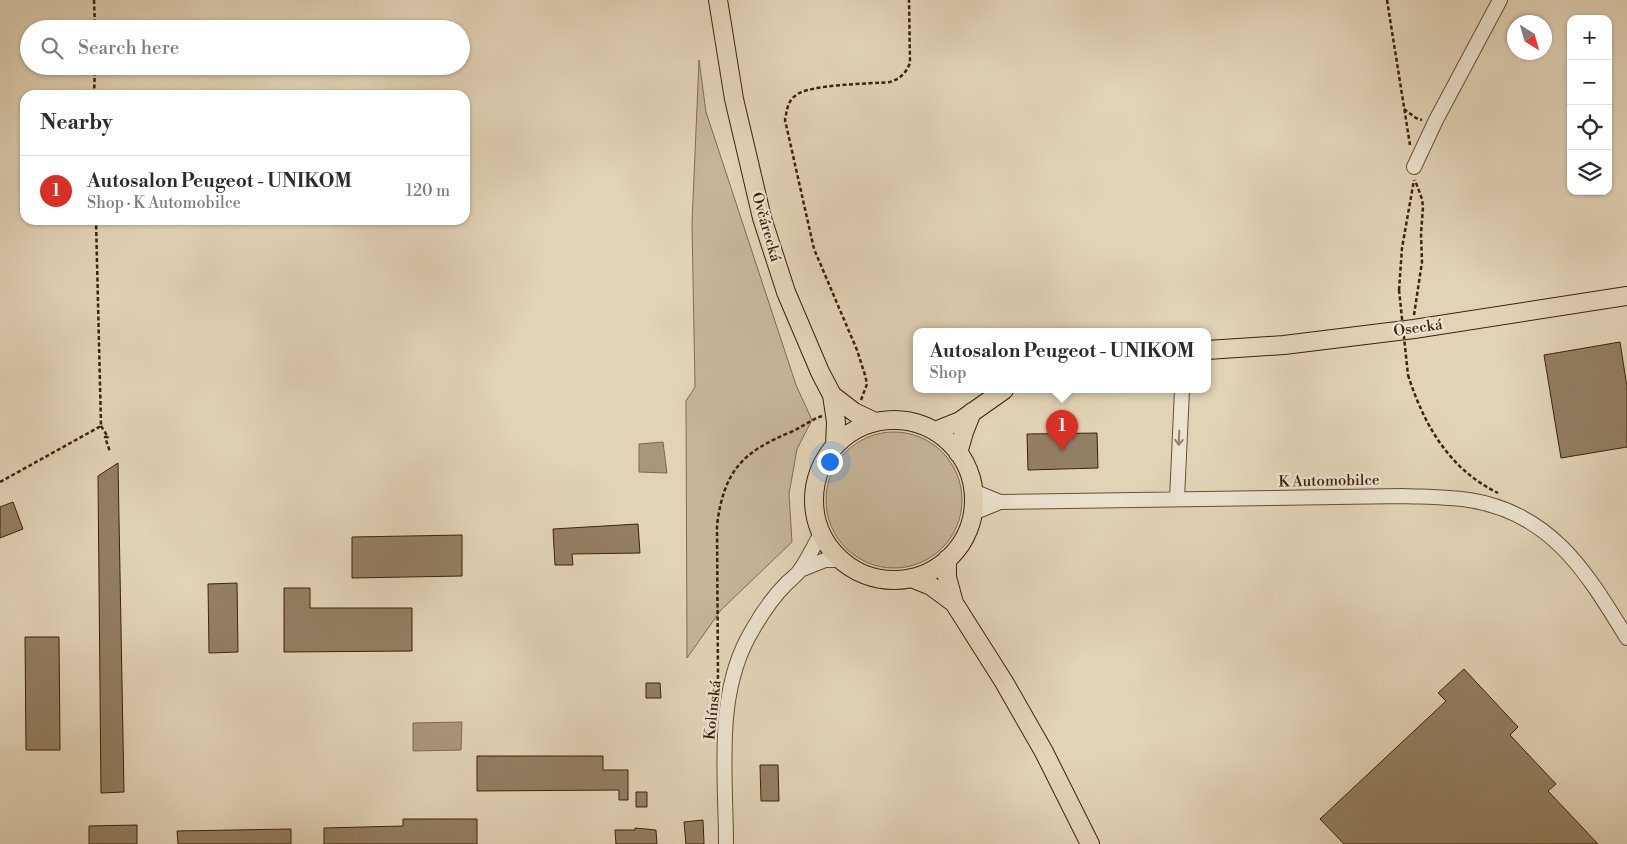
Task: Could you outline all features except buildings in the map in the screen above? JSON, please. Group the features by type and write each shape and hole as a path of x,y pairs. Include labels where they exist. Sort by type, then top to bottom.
{"main road":[{"name":"Ovčárecká","path":"718,0 734,99 762,218 786,292 820,372 832,395 836,422 835,446"},
{"name":"Osecká","path":"1211,350 1284,345 1414,329 1627,296"},
{"path":"935,431 960,421 1000,393"},
{"path":"832,395 854,412 875,422"},
{"path":"958,452 972,412"},
{"path":"890,420 906,421 935,431 958,452 968,471 973,491 973,513 968,530 959,546 948,559 930,571 911,578 892,580 873,577 856,570 840,560 821,534 815,516 814,497 817,478 824,461 835,446 853,431 875,422 890,420"},
{"path":"948,559 947,577 954,603 1004,682 1044,752 1090,844"},
{"path":"911,578 931,586 954,603"}],"street":[{"path":"1414,173 1436,120 1500,0"},
{"path":"1177,499 1182,393"},
{"name":"K Automobilce","path":"973,491 1000,502 1404,496 1441,497 1470,501 1514,514 1536,526 1555,540 1573,557 1590,578 1627,638"},
{"path":"973,513 1000,502"},
{"name":"Kolínská","path":"726,844 725,734 728,696 738,655 753,628 786,584 800,570 821,534"},
{"name":"Kolínská","path":"800,570 825,560 840,560"}],"path":[{"path":"94,0 95,20"},
{"path":"854,412 867,384 857,350 814,249 785,120 790,100 796,94 809,88 898,80 907,70 910,63 909,0"},
{"path":"1387,0 1414,173 1422,199 1420,234 1422,262 1415,304 1414,329"},
{"path":"94,90 95,75"},
{"path":"1404,109 1420,119 1436,120"},
{"path":"1414,173 1402,248 1398,290 1408,375 1416,400 1428,427 1447,453 1466,473 1490,489 1504,495"},
{"path":"96,225 100,426 108,437 105,436 110,452"},
{"path":"728,696 718,688 717,525 719,505 726,487 741,461 778,436 821,416 828,416 836,422"},
{"path":"0,482 100,426"}],"shaded area":[{"path":"699,60 706,112 796,385 812,420 797,449 789,494 792,542 721,610 687,658 686,401 695,387 692,223"},
{"path":"894,432 920,438 942,452 956,474 962,500 956,526 942,548 920,562 894,568 868,562 846,548 832,526 826,500 832,474 846,452 868,438"},
{"path":"663,442 667,473 639,472 639,444"},
{"path":"462,722 461,750 413,751 413,723"}],"place":[{"name":"Autosalon Peugeot - UNIKOM","path":"1062,451"}]}
